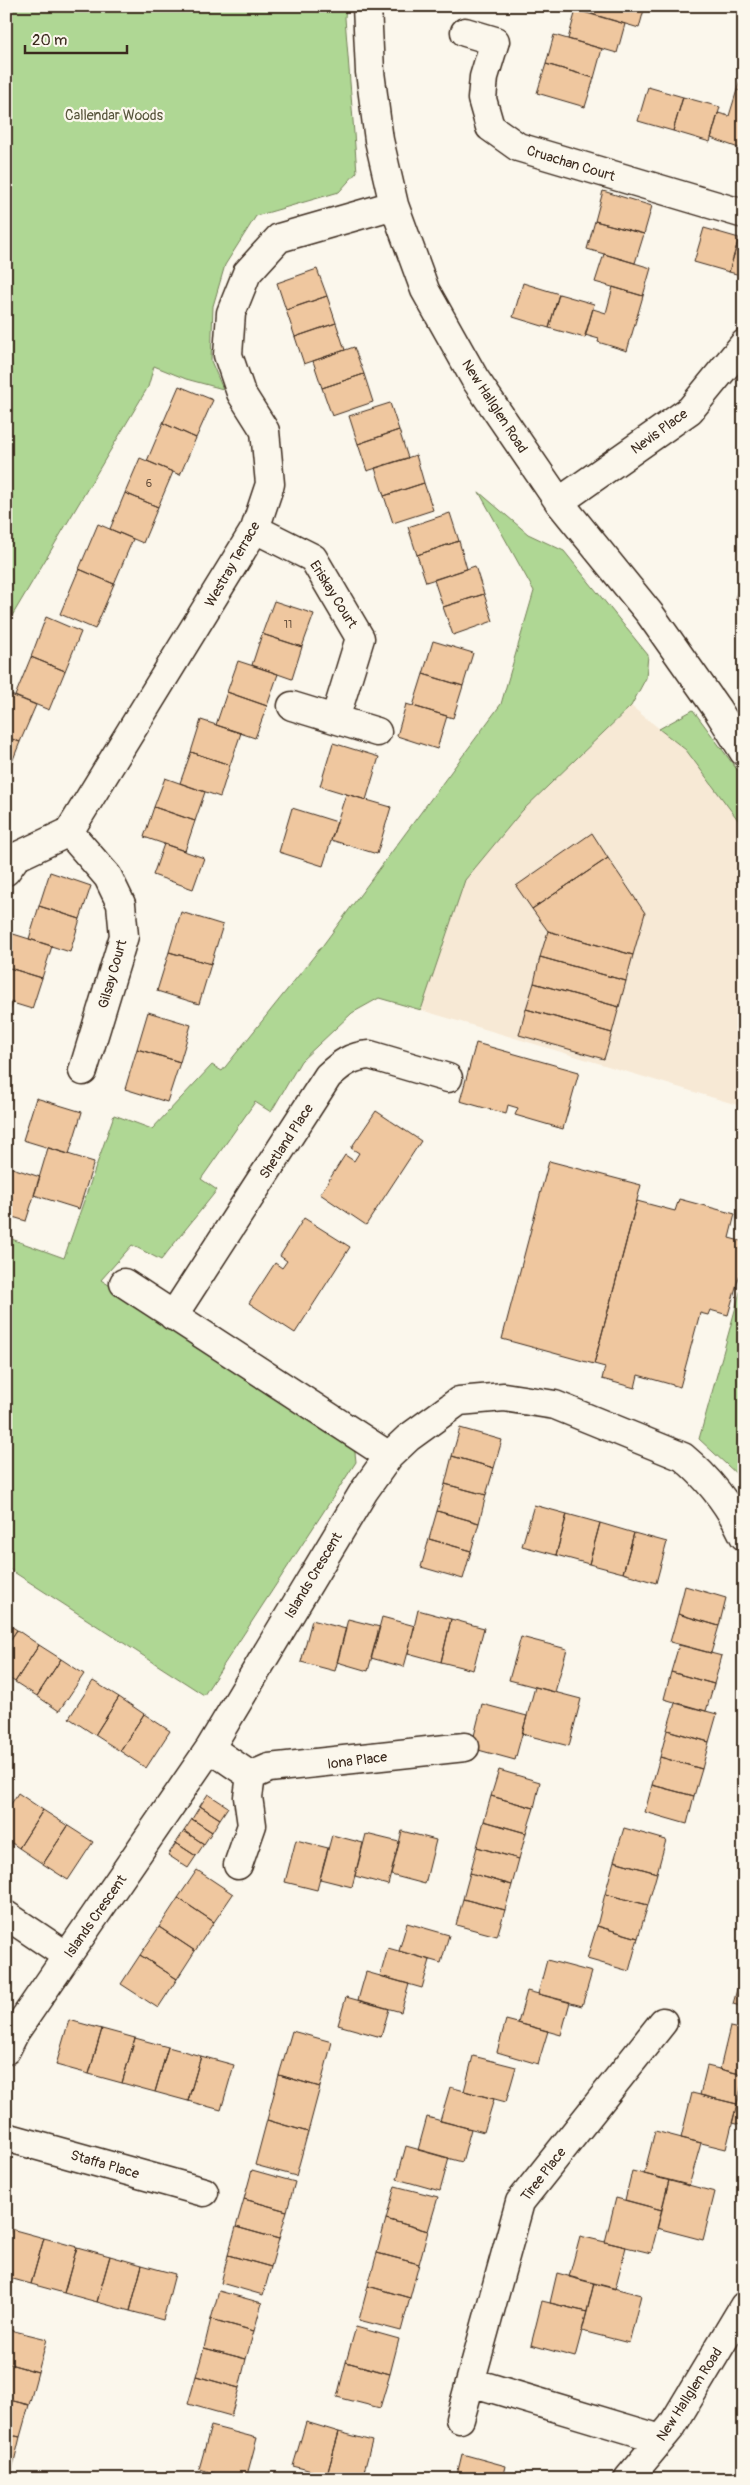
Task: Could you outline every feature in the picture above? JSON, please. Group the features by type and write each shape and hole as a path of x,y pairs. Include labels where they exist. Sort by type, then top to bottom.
{"street":[{"name":"New Hallglen Road","path":"367,6 370,72 378,140 394,205 425,290 475,379 559,502 650,614 717,708 744,752"},
{"name":"Cruachan Court","path":"465,32 494,40 484,77 482,99 490,127 518,147 744,214"},
{"name":"Westray Terrace","path":"69,832 256,529 270,484 265,431 241,393 228,355 231,314 247,273 279,238 394,205"},
{"name":"Nevis Place","path":"559,502 690,410 744,344"},
{"name":"Eriskay Court","path":"256,529 313,558 360,638 335,719"},
{"path":"292,706 378,732"},
{"path":"6,871 16,857 69,832"},
{"name":"Gilsay Court","path":"69,832 108,878 120,904 124,936 83,1071"},
{"name":"Shetland Place","path":"173,1316 328,1076 344,1062 358,1055 370,1055 448,1078"},
{"path":"124,1283 389,1456"},
{"name":"Islands Crescent","path":"6,2050 15,2032 210,1748 359,1500 389,1456 408,1438 459,1401 504,1397 554,1405 683,1457 697,1469 734,1514 744,1536"},
{"name":"Iona Place","path":"251,1776 269,1768 465,1747"},
{"path":"210,1748 251,1776 248,1797 252,1825 238,1865"},
{"path":"6,1915 67,1956"},
{"name":"Tiree Place","path":"460,2419 520,2202 663,2022"},
{"name":"Staffa Place","path":"6,2137 204,2192"},
{"name":"New Hallglen Road","path":"628,2479 672,2426 744,2306"},
{"path":"471,2382 661,2439"}],"shaded area":[{"path":"631,706 686,750 744,828 744,1107 421,1010 465,880 522,811"}],"green space":[{"name":"Callendar Woods","path":"6,6 346,6 345,18 357,172 339,192 256,216 225,265 213,306 211,361 223,389 186,379 154,366 148,387 6,626"},
{"path":"479,492 528,534 564,551 648,655 646,678 631,706 522,811 465,880 421,1010 379,998 352,1013 301,1061 271,1112 255,1102 201,1179 217,1190 161,1260 132,1245 101,1280 354,1443 356,1462 204,1695 6,1567 6,1237 64,1258 114,1115 152,1129 212,1065 222,1071 323,945 501,704 534,591"},
{"path":"693,710 744,779 744,828 686,750 659,729"},
{"path":"744,1278 744,1482 699,1439"}],"building":[{"path":"594,6 645,6 639,28 592,14"},
{"path":"576,10 625,24 617,53 568,39"},
{"path":"554,35 602,49 594,78 546,64"},
{"path":"546,64 594,78 585,107 537,93"},
{"path":"744,66 744,92 737,90"},
{"path":"648,87 683,97 673,131 638,121"},
{"path":"737,90 744,92 744,150 711,138 718,113 729,116"},
{"path":"683,97 720,107 710,142 673,131"},
{"path":"603,191 652,206 644,234 595,221"},
{"path":"595,221 644,234 635,263 587,249"},
{"path":"704,228 739,238 729,272 694,262"},
{"path":"739,238 744,240 744,276 729,272"},
{"path":"604,254 651,268 643,296 595,282"},
{"path":"317,269 327,296 286,310 277,283"},
{"path":"523,283 559,294 549,328 513,317"},
{"path":"613,287 643,296 627,351 598,342 599,339 585,335 593,309 606,313"},
{"path":"559,294 594,304 585,338 549,328"},
{"path":"327,296 336,323 295,337 286,310"},
{"path":"336,323 345,350 304,364 295,337"},
{"path":"354,347 364,374 322,388 313,361"},
{"path":"364,374 373,402 332,416 322,388"},
{"path":"179,386 213,400 196,438 163,423"},
{"path":"390,403 399,430 358,444 349,416"},
{"path":"163,423 196,438 180,475 147,461"},
{"path":"399,430 408,458 367,471 358,444"},
{"path":"416,455 424,483 384,496 375,468"},
{"path":"140,458 173,472 158,507 125,493"},
{"path":"424,483 433,510 393,523 384,496"},
{"path":"125,493 158,507 143,543 110,529"},
{"path":"450,513 459,541 417,555 408,527"},
{"path":"98,524 133,539 114,584 79,569"},
{"path":"459,541 467,569 426,582 417,555"},
{"path":"475,566 484,594 443,607 434,580"},
{"path":"79,569 114,584 95,629 60,614"},
{"path":"744,570 744,602 735,599"},
{"path":"484,594 493,621 453,635 443,607"},
{"path":"274,601 314,614 302,647 262,634"},
{"path":"46,617 81,632 65,671 31,657"},
{"path":"262,634 302,647 292,679 252,665"},
{"path":"433,641 473,653 463,686 423,674"},
{"path":"31,657 65,671 49,710 15,696"},
{"path":"238,661 278,674 267,706 227,692"},
{"path":"423,674 463,686 453,718 413,706"},
{"path":"227,692 267,706 255,738 216,725"},
{"path":"6,693 36,705 20,742 6,737"},
{"path":"406,704 447,716 437,749 397,736"},
{"path":"201,720 241,733 230,765 191,752"},
{"path":"6,737 20,742 6,777"},
{"path":"333,743 379,757 366,800 320,786"},
{"path":"191,752 230,765 220,797 180,783"},
{"path":"165,778 205,792 195,821 154,807"},
{"path":"346,794 391,807 377,854 331,840"},
{"path":"154,807 195,821 185,851 144,837"},
{"path":"292,808 337,822 323,866 279,852"},
{"path":"592,833 608,858 532,909 516,886"},
{"path":"164,844 204,858 193,889 153,875"},
{"path":"608,858 645,913 633,955 548,931 532,909"},
{"path":"50,872 91,886 80,919 39,906"},
{"path":"39,906 80,919 70,952 29,939"},
{"path":"181,912 223,925 211,964 169,952"},
{"path":"548,931 633,955 626,981 540,957"},
{"path":"10,933 52,946 42,978 6,967 6,943"},
{"path":"169,952 211,964 199,1004 157,991"},
{"path":"540,957 626,981 619,1007 534,983"},
{"path":"6,967 42,978 32,1009 6,1001"},
{"path":"534,983 619,1007 612,1033 526,1009"},
{"path":"6,1001 13,1003 6,1023"},
{"path":"526,1009 612,1033 604,1059 519,1035"},
{"path":"148,1012 191,1025 180,1062 137,1049"},
{"path":"476,1043 579,1072 563,1129 515,1115 518,1108 508,1105 506,1114 460,1101"},
{"path":"137,1049 180,1062 167,1102 125,1089"},
{"path":"36,1098 82,1112 69,1154 23,1140"},
{"path":"376,1111 421,1141 366,1225 320,1194 345,1155 354,1161 359,1153 351,1148"},
{"path":"48,1148 94,1162 79,1209 34,1195"},
{"path":"549,1161 641,1185 594,1364 502,1339"},
{"path":"6,1166 40,1177 26,1221 6,1215"},
{"path":"679,1199 735,1214 729,1238 744,1242 744,1259 728,1315 710,1310 708,1315 700,1313 680,1387 638,1375 635,1388 602,1379 605,1367 594,1364 637,1201 675,1211"},
{"path":"304,1218 350,1247 295,1333 249,1303 275,1263 282,1268 287,1261 280,1256"},
{"path":"460,1428 502,1440 494,1468 452,1456"},
{"path":"452,1456 494,1468 486,1495 445,1484"},
{"path":"445,1484 486,1495 479,1523 437,1511"},
{"path":"534,1505 567,1514 556,1555 522,1546"},
{"path":"437,1511 479,1523 471,1551 429,1539"},
{"path":"567,1514 600,1523 589,1564 556,1555"},
{"path":"600,1523 634,1533 623,1573 589,1564"},
{"path":"634,1533 667,1542 656,1583 623,1573"},
{"path":"429,1539 471,1551 463,1579 421,1567"},
{"path":"685,1586 726,1598 719,1626 678,1614"},
{"path":"418,1610 451,1619 441,1662 408,1653"},
{"path":"678,1614 719,1626 711,1653 670,1642"},
{"path":"382,1617 415,1626 404,1667 371,1658"},
{"path":"348,1619 380,1627 368,1671 337,1662"},
{"path":"451,1619 484,1628 473,1670 441,1662"},
{"path":"312,1620 346,1629 335,1671 301,1662"},
{"path":"6,1623 17,1630 6,1646"},
{"path":"17,1630 39,1645 15,1682 6,1676 6,1646"},
{"path":"521,1637 567,1649 555,1692 509,1680"},
{"path":"39,1645 61,1659 37,1696 15,1682"},
{"path":"679,1645 722,1656 714,1684 671,1672"},
{"path":"61,1659 84,1674 59,1711 37,1696"},
{"path":"671,1672 714,1684 706,1711 664,1699"},
{"path":"93,1681 119,1697 95,1735 69,1718"},
{"path":"535,1687 581,1699 569,1746 522,1734"},
{"path":"119,1697 144,1714 120,1751 95,1735"},
{"path":"675,1703 717,1714 709,1742 667,1730"},
{"path":"482,1704 527,1716 515,1760 471,1748"},
{"path":"144,1714 170,1731 146,1768 120,1751"},
{"path":"667,1730 709,1742 702,1769 660,1757"},
{"path":"660,1757 702,1769 694,1796 652,1785"},
{"path":"499,1770 540,1782 534,1808 491,1796"},
{"path":"652,1785 694,1796 687,1824 645,1812"},
{"path":"18,1793 43,1810 19,1848 6,1839 6,1812"},
{"path":"208,1794 228,1807 220,1819 200,1806"},
{"path":"491,1796 534,1808 526,1833 484,1821"},
{"path":"200,1806 220,1819 212,1832 192,1819"},
{"path":"43,1810 68,1826 43,1864 19,1848"},
{"path":"192,1819 212,1832 204,1844 184,1831"},
{"path":"484,1821 526,1833 519,1859 477,1847"},
{"path":"68,1826 93,1842 68,1880 43,1864"},
{"path":"624,1828 666,1840 657,1873 614,1861"},
{"path":"184,1831 204,1844 196,1856 176,1843"},
{"path":"402,1831 436,1840 425,1884 391,1875"},
{"path":"366,1834 399,1842 388,1885 355,1876"},
{"path":"332,1835 363,1843 352,1887 320,1879"},
{"path":"296,1840 328,1848 317,1890 285,1882"},
{"path":"176,1843 196,1856 188,1868 168,1855"},
{"path":"477,1847 519,1859 512,1885 470,1873"},
{"path":"614,1861 657,1873 648,1905 605,1894"},
{"path":"197,1870 233,1894 214,1922 178,1898"},
{"path":"470,1873 512,1885 505,1910 463,1899"},
{"path":"605,1894 648,1905 638,1938 597,1926"},
{"path":"178,1898 214,1922 195,1951 159,1927"},
{"path":"463,1899 505,1910 497,1936 456,1925"},
{"path":"407,1923 449,1935 441,1963 399,1951"},
{"path":"597,1926 638,1938 629,1971 587,1959"},
{"path":"159,1927 195,1951 177,1979 140,1955"},
{"path":"388,1948 430,1960 422,1988 380,1976"},
{"path":"140,1955 177,1979 158,2008 121,1984"},
{"path":"547,1960 592,1972 582,2006 538,1994"},
{"path":"742,1971 744,1971 744,2007 733,2004"},
{"path":"366,1972 409,1984 401,2012 358,2000"},
{"path":"527,1991 570,2002 561,2035 518,2023"},
{"path":"346,1997 389,2009 381,2037 338,2025"},
{"path":"69,2020 102,2029 89,2074 56,2065"},
{"path":"506,2020 548,2031 538,2064 497,2052"},
{"path":"730,2027 744,2030 744,2075 720,2069"},
{"path":"102,2029 135,2038 122,2083 89,2074"},
{"path":"292,2031 332,2042 320,2087 279,2075"},
{"path":"135,2038 168,2047 155,2092 122,2083"},
{"path":"168,2047 201,2056 188,2101 155,2092"},
{"path":"201,2056 234,2065 221,2110 188,2101"},
{"path":"473,2056 516,2067 506,2102 464,2091"},
{"path":"707,2066 744,2075 737,2104 700,2095"},
{"path":"279,2075 320,2087 308,2132 267,2120"},
{"path":"744,2078 744,2126 732,2123"},
{"path":"450,2087 494,2099 484,2132 440,2121"},
{"path":"692,2093 737,2104 726,2149 681,2138"},
{"path":"427,2117 471,2129 462,2162 418,2150"},
{"path":"267,2120 308,2132 296,2176 255,2165"},
{"path":"655,2131 701,2143 689,2186 644,2174"},
{"path":"406,2146 449,2158 440,2191 397,2179"},
{"path":"252,2170 295,2182 287,2211 244,2199"},
{"path":"632,2171 669,2180 662,2210 625,2200"},
{"path":"669,2180 715,2192 703,2240 657,2228"},
{"path":"395,2186 438,2197 428,2231 386,2219"},
{"path":"616,2198 662,2210 651,2253 605,2242"},
{"path":"244,2199 287,2211 279,2239 236,2227"},
{"path":"386,2219 428,2231 419,2264 377,2253"},
{"path":"236,2227 279,2239 271,2267 228,2255"},
{"path":"11,2229 44,2238 31,2284 6,2277 6,2248"},
{"path":"580,2236 626,2247 615,2289 569,2277"},
{"path":"44,2238 77,2247 64,2293 31,2284"},
{"path":"77,2247 110,2256 97,2302 64,2293"},
{"path":"377,2253 419,2264 410,2298 368,2286"},
{"path":"228,2255 271,2267 263,2295 221,2283"},
{"path":"110,2256 142,2265 130,2311 97,2302"},
{"path":"142,2265 175,2274 163,2320 130,2311"},
{"path":"557,2273 594,2283 587,2312 550,2303"},
{"path":"594,2283 641,2295 629,2343 582,2331"},
{"path":"368,2286 410,2298 401,2331 359,2320"},
{"path":"219,2291 262,2303 254,2331 211,2319"},
{"path":"542,2301 587,2312 575,2357 531,2345"},
{"path":"211,2319 254,2331 246,2359 204,2348"},
{"path":"356,2327 399,2339 390,2374 346,2362"},
{"path":"6,2329 47,2339 38,2372 6,2363"},
{"path":"204,2348 246,2359 239,2388 196,2376"},
{"path":"346,2362 390,2374 380,2408 337,2397"},
{"path":"6,2363 38,2372 29,2405 6,2399"},
{"path":"196,2376 239,2388 231,2416 188,2404"},
{"path":"6,2399 29,2405 20,2437 6,2434"},
{"path":"306,2422 339,2432 327,2475 293,2466"},
{"path":"211,2426 257,2438 246,2479 236,2479 199,2469"},
{"path":"339,2432 372,2441 362,2479 338,2479 327,2475"},
{"path":"6,2434 20,2437 12,2470 6,2469"},
{"path":"462,2454 506,2466 503,2479 456,2479"}]}
